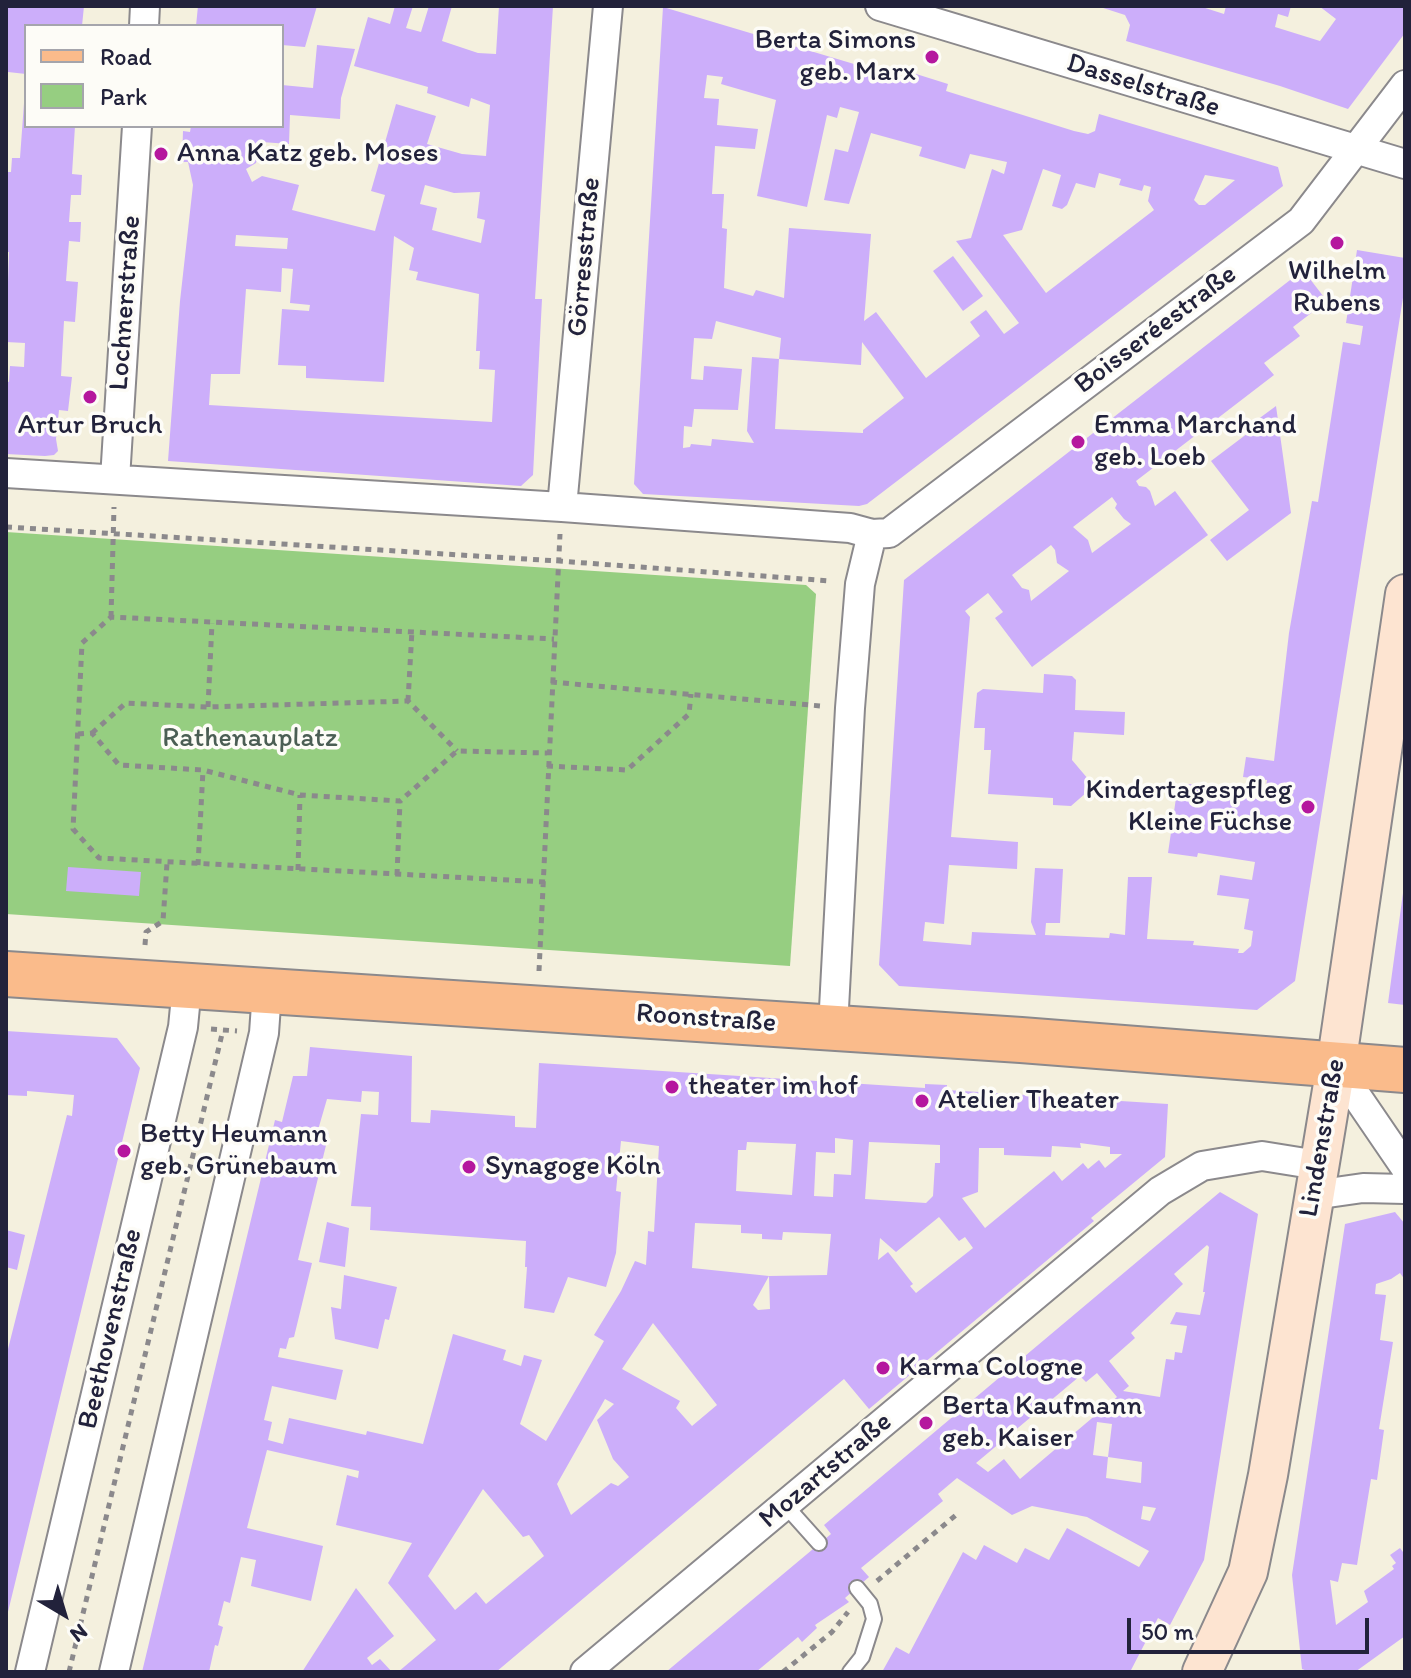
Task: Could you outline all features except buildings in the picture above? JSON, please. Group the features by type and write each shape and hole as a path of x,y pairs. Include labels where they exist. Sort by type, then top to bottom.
{"main road":[{"name":"Lindenstraße","path":"1202,1672 1252,1557 1336,1066 1405,594"},
{"name":"Roonstraße","path":"6,974 142,983 185,1006 267,991 833,1027 1405,1070"}],"street":[{"name":"Görresstraße","path":"562,507 608,6"},
{"name":"Dasselstraße","path":"880,6 1405,164"},
{"name":"Boisseréestraße","path":"872,534 889,533 1301,221 1405,85"},
{"name":"Lochnerstraße","path":"115,479 137,128"},
{"path":"6,473 562,507 850,528 872,534 860,584 850,708 833,1027"},
{"path":"114,1672 264,1033 267,991"},
{"name":"Beethovenstraße","path":"30,1672 185,1006"},
{"path":"1336,1066 1405,1167"},
{"name":"Mozartstraße","path":"585,1672 1160,1191 1202,1166 1262,1156 1316,1180 1363,1188 1405,1189"}],"lane":[{"path":"785,1505 819,1543"},
{"path":"850,1672 862,1657 874,1619 870,1604 857,1588"}],"path":[{"path":"111,617 115,479"},
{"path":"537,1008 545,882 547,753 562,507"},
{"path":"6,527 558,561 860,584"},
{"path":"545,882 99,858 73,829 82,643 111,617 554,639"},
{"path":"208,707 212,623"},
{"path":"408,701 412,630"},
{"path":"551,682 850,708"},
{"path":"547,766 627,770 689,714 691,694"},
{"path":"77,734 92,733 126,703 208,707 408,701 457,751"},
{"path":"92,733 119,765 203,770 300,795 400,801 457,751 547,753"},
{"path":"198,865 203,770"},
{"path":"298,870 300,795"},
{"path":"397,875 400,801"},
{"path":"142,983 146,932 163,921 167,863"},
{"path":"185,1006 223,1030 264,1033"},
{"path":"69,1672 223,1030"}],"green space":[{"name":"Rathenauplatz","path":"6,532 806,585 816,594 790,966 6,914"}],"place":[{"name":"Berta Simons geb. Marx","path":"932,57"},
{"name":"Anna Katz geb. Moses","path":"161,154"},
{"name":"Wilhelm Rubens","path":"1337,243"},
{"name":"Artur Bruch","path":"90,397"},
{"name":"Emma Marchand geb. Loeb","path":"1078,442"},
{"name":"Kindertagespfleg Kleine Füchse","path":"1308,807"},
{"name":"theater im hof","path":"672,1087"},
{"name":"Atelier Theater","path":"922,1101"},
{"name":"Betty Heumann geb. Grünebaum","path":"124,1151"},
{"name":"Synagoge Köln","path":"469,1167"},
{"name":"Karma Cologne","path":"883,1368"},
{"name":"Berta Kaufmann geb. Kaiser","path":"926,1423"}]}
